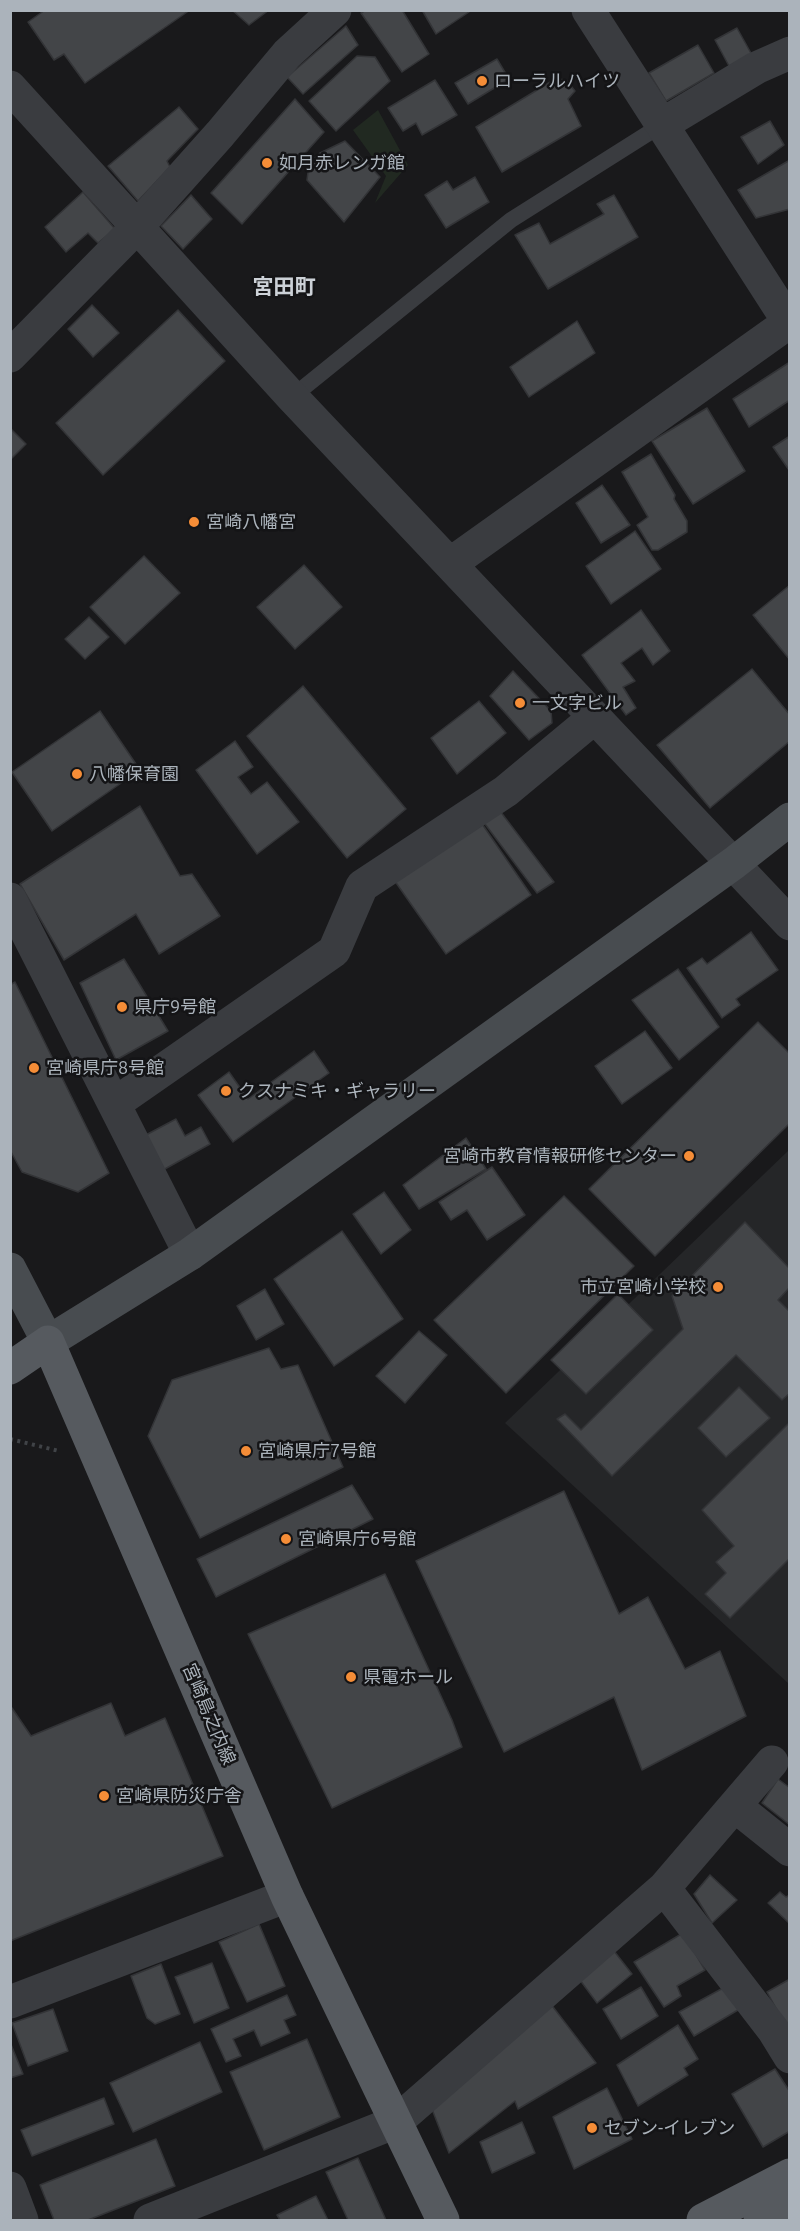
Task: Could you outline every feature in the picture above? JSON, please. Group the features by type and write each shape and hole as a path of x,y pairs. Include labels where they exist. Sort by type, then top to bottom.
{"main road":[{"path":"10,1368 48,1342"},
{"name":"宮崎島之内線","path":"48,1342 287,1896 443,2220"},
{"path":"703,2220 789,2175"},
{"path":"760,2220 789,2205"}],"street":[{"path":"10,356 137,227 287,54 335,10"},
{"path":"450,564 789,323 663,123 588,10"},
{"path":"663,123 756,68 789,52"},
{"path":"10,87 292,397 734,863 789,924"},
{"path":"114,1104 334,951 362,886 506,791 595,717"},
{"path":"10,1269 48,1342 190,1254 734,863 789,819"},
{"path":"10,898 190,1254"},
{"path":"150,2220 396,2122 664,1888 772,1762"},
{"path":"735,1806 789,1850"},
{"path":"664,1888 774,2031 789,2057"},
{"path":"10,2002 287,1896"},
{"path":"10,2188 22,2220"}],"lane":[{"path":"292,397 511,220 663,123"}],"shaded area":[{"path":"378,110 408,165 375,203 386,176 353,130"},
{"name":"市立宮崎小学校","path":"789,1150 789,1684 505,1423"}],"building":[{"path":"45,10 190,10 85,83 64,54 54,60 28,22"},
{"path":"232,10 269,10 249,25"},
{"path":"366,10 402,10 429,54 402,72 361,13"},
{"path":"422,10 472,10 436,34"},
{"path":"346,26 358,45 303,94 287,77"},
{"path":"737,28 752,55 729,66 715,40"},
{"path":"698,45 714,73 666,101 649,73"},
{"path":"357,56 375,57 390,81 336,131 309,101"},
{"name":"ローラルハイツ","path":"497,59 509,79 468,104 455,83"},
{"path":"557,78 567,81 575,91 568,99 581,126 502,172 476,127"},
{"path":"435,80 457,115 422,135 416,123 403,131 388,108"},
{"name":"如月赤レンガ館","path":"295,99 324,132 242,224 211,193"},
{"path":"179,107 198,129 167,161 170,167 138,201 108,166"},
{"path":"770,121 784,145 758,164 741,137"},
{"path":"345,141 380,177 344,222 307,180 309,164 320,153"},
{"path":"790,160 790,209 756,218 738,190"},
{"path":"475,177 489,202 446,228 425,195 447,181 453,190"},
{"path":"83,192 115,229 98,243 88,233 66,252 45,227"},
{"path":"191,195 212,219 183,249 161,226"},
{"path":"614,195 638,237 548,289 515,235 539,223 550,244 604,214 597,204"},
{"path":"92,305 119,333 93,357 68,329"},
{"path":"178,310 225,361 103,475 56,423"},
{"path":"577,321 595,353 529,397 510,367"},
{"path":"790,362 790,400 749,427 733,399"},
{"path":"707,408 745,471 693,504 652,441"},
{"path":"10,428 26,444 10,460"},
{"path":"790,436 790,470 789,470 773,447"},
{"path":"651,454 687,521 687,532 658,550 652,550 637,525 648,517 622,472"},
{"path":"602,485 630,525 601,543 576,503"},
{"path":"635,531 661,569 611,604 586,566"},
{"path":"144,556 180,593 125,644 90,607"},
{"path":"304,565 342,607 295,649 257,607"},
{"path":"790,585 790,660 753,615"},
{"path":"641,610 670,651 653,665 642,648 621,663 635,681 623,687 636,708 626,715 582,655"},
{"path":"89,617 109,637 85,659 65,639"},
{"path":"752,669 790,715 790,741 710,808 657,745"},
{"name":"一文字ビル","path":"513,671 551,711 552,723 529,740 490,696"},
{"path":"303,686 406,809 347,858 247,736"},
{"path":"479,701 506,733 457,774 431,738"},
{"path":"100,711 140,770 52,831 12,772"},
{"path":"235,741 253,767 238,777 251,794 267,782 299,822 257,854 196,770"},
{"path":"140,806 180,876 192,874 220,916 159,954 136,914 64,960 20,884"},
{"path":"497,807 554,882 537,893 482,820"},
{"path":"478,818 531,895 446,954 392,877"},
{"path":"751,932 778,970 736,999 740,1005 722,1018 687,968 702,958 707,964"},
{"name":"県庁9号館","path":"124,959 168,1031 116,1060 80,983"},
{"path":"678,969 719,1027 679,1060 632,1000"},
{"name":"宮崎県庁8号館","path":"15,982 109,1173 78,1192 22,1172 10,1150 10,985"},
{"name":"宮崎市教育情報研修センター","path":"758,1022 790,1054 790,1123 655,1256 589,1189"},
{"path":"645,1031 672,1068 622,1104 595,1066"},
{"path":"314,1051 329,1073 233,1142 198,1095 229,1072 248,1099"},
{"path":"176,1119 185,1136 201,1127 210,1144 163,1170 144,1136"},
{"path":"466,1138 486,1169 419,1209 403,1185"},
{"path":"492,1167 525,1215 487,1240 467,1210 451,1220 439,1202"},
{"path":"384,1192 411,1230 381,1254 353,1214"},
{"path":"564,1196 634,1266 506,1393 434,1320"},
{"path":"745,1222 790,1269 790,1287 778,1300 790,1312 790,1393 782,1400 736,1355 612,1476 557,1419 565,1414 581,1430 683,1329 672,1296"},
{"path":"342,1231 403,1319 334,1366 274,1279"},
{"path":"265,1289 284,1324 256,1340 237,1306"},
{"path":"618,1294 653,1330 586,1394 551,1360"},
{"path":"419,1331 447,1355 405,1403 376,1376"},
{"name":"宮崎県庁7号館","path":"269,1348 281,1369 298,1365 343,1467 200,1538 148,1436 172,1380"},
{"path":"739,1387 770,1418 726,1457 698,1428"},
{"path":"790,1422 790,1558 730,1618 705,1594 726,1573 716,1562 734,1546 702,1510"},
{"name":"宮崎県庁6号館","path":"352,1485 373,1519 216,1597 197,1559"},
{"path":"564,1491 619,1614 648,1597 685,1669 720,1651 746,1716 642,1770 614,1697 504,1752 416,1561"},
{"name":"県電ホール","path":"385,1574 452,1720 462,1747 332,1808 248,1634"},
{"name":"宮崎県防災庁舎","path":"111,1703 125,1736 165,1718 223,1856 10,1941 10,1709 12,1708 31,1736"},
{"path":"778,1779 790,1788 790,1825 762,1803"},
{"path":"710,1875 737,1900 712,1923 694,1894"},
{"path":"780,1892 786,1897 790,1895 790,1924 768,1903"},
{"path":"259,1924 285,1986 247,2002 219,1942"},
{"path":"683,1933 705,1970 677,1986 681,1996 664,2007 634,1962"},
{"path":"614,1951 632,1974 597,2003 580,1980"},
{"path":"212,1963 229,2008 194,2023 175,1977"},
{"path":"161,1964 180,2014 155,2024 147,2018 131,1976"},
{"path":"790,1979 790,2027 787,2028 767,1992"},
{"path":"641,1987 658,2016 621,2039 603,2009"},
{"path":"725,1987 738,2010 694,2036 679,2012"},
{"path":"287,1995 296,2015 284,2020 290,2033 261,2046 254,2030 233,2039 241,2056 226,2062 211,2029"},
{"path":"550,2003 596,2063 518,2109 515,2101 449,2153 430,2104"},
{"path":"53,2009 68,2051 28,2066 12,2023"},
{"path":"678,2025 698,2059 684,2068 688,2075 638,2106 617,2065"},
{"path":"307,2039 340,2117 264,2150 230,2072"},
{"path":"10,2042 23,2074 10,2078"},
{"path":"200,2042 222,2092 133,2132 110,2083"},
{"path":"775,2069 790,2092 790,2131 763,2147 732,2094"},
{"name":"セブン-イレブン","path":"607,2088 632,2139 574,2169 553,2117"},
{"path":"104,2098 114,2124 32,2156 21,2130"},
{"path":"522,2122 535,2153 492,2173 480,2142"},
{"path":"156,2139 175,2186 88,2220 54,2220 40,2185"},
{"path":"358,2158 386,2220 348,2220 326,2172"},
{"path":"316,2196 328,2220 280,2220 277,2215"}],"place":[{"name":"ローラルハイツ","path":"482,81"},
{"name":"如月赤レンガ館","path":"267,163"},
{"name":"宮崎八幡宮","path":"194,522"},
{"name":"一文字ビル","path":"520,703"},
{"name":"八幡保育園","path":"77,774"},
{"name":"県庁9号館","path":"122,1007"},
{"name":"宮崎県庁8号館","path":"34,1068"},
{"name":"クスナミキ・ギャラリー","path":"226,1091"},
{"name":"宮崎市教育情報研修センター","path":"689,1156"},
{"name":"市立宮崎小学校","path":"718,1287"},
{"name":"宮崎県庁7号館","path":"246,1451"},
{"name":"宮崎県庁6号館","path":"286,1539"},
{"name":"県電ホール","path":"351,1677"},
{"name":"宮崎県防災庁舎","path":"104,1796"},
{"name":"セブン-イレブン","path":"592,2128"}],"district":[{"name":"宮田町","path":"284,287"}]}
